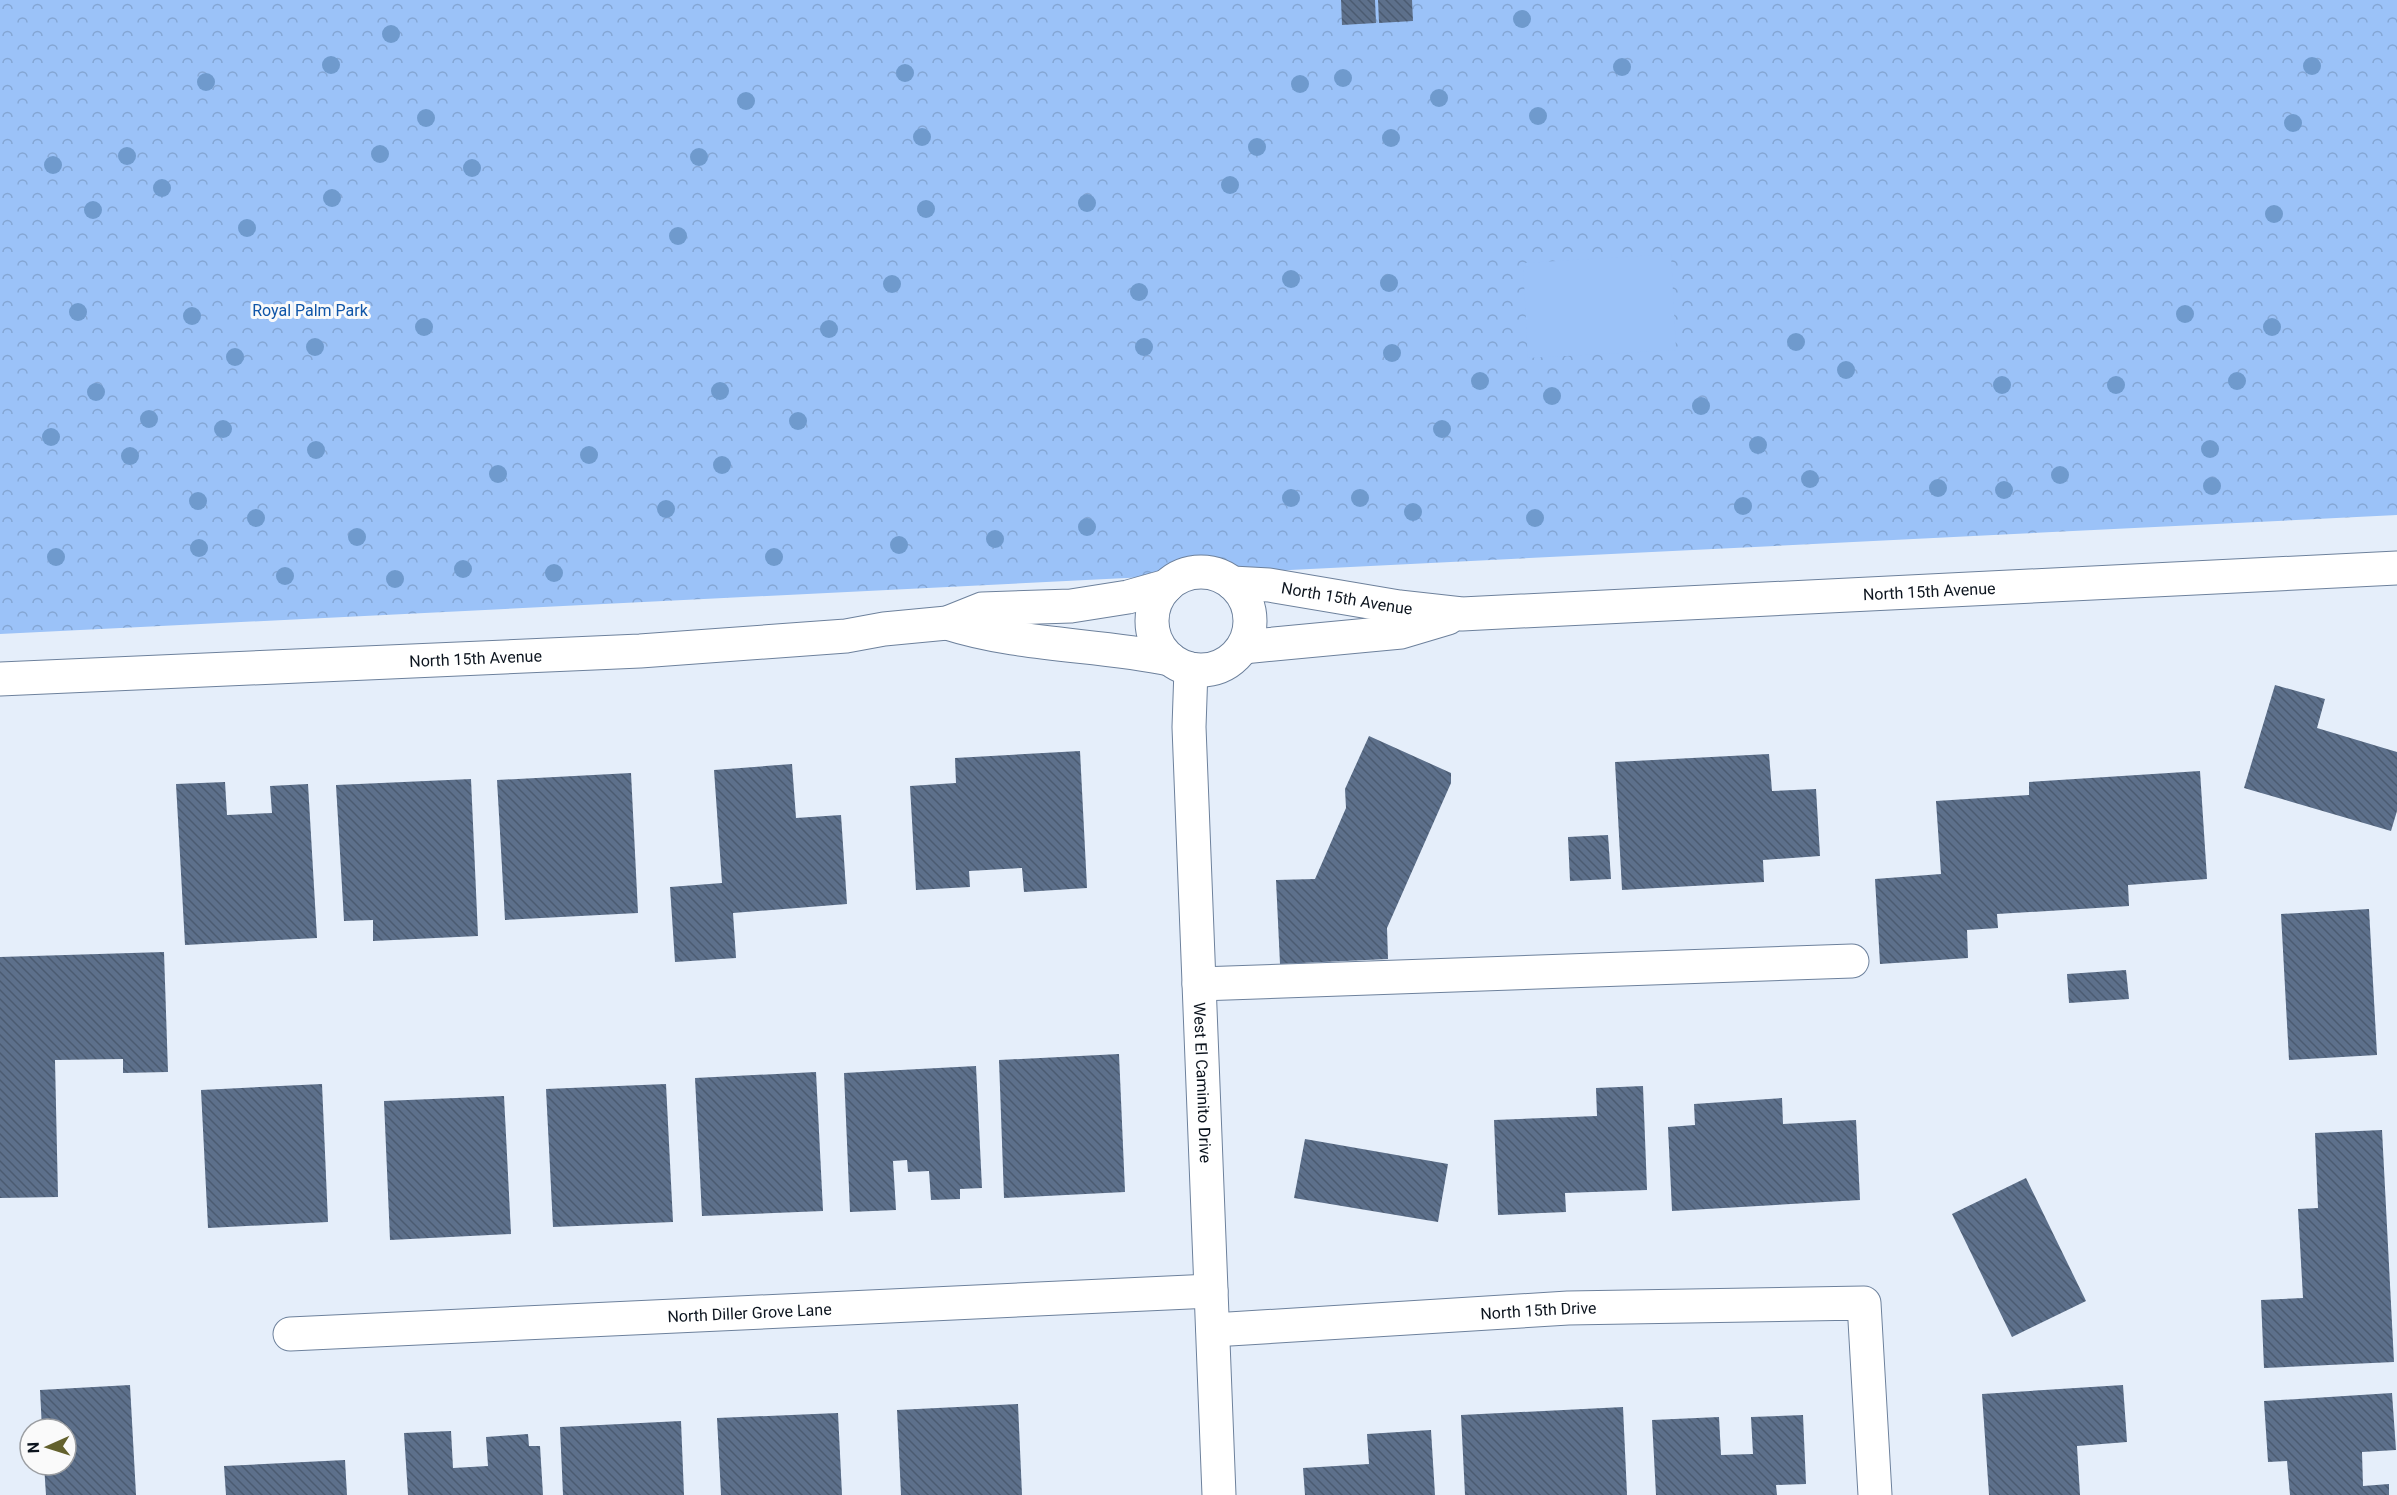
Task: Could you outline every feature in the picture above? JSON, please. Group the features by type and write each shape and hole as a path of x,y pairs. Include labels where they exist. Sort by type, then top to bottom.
{"street":[{"name":"North 15th Avenue","path":"0,679 640,651 846,636 884,628 947,623 982,609 1071,606 1128,597 1167,586 1177,578 1204,572 1219,575 1232,583 1269,585 1375,603 1462,614 2397,568"},
{"path":"1232,583 1242,593 1251,620 1243,647"},
{"path":"1167,586 1157,600 1153,616 1154,632 1160,647 1181,664"},
{"name":"North 15th Avenue","path":"947,623 984,634 1131,651 1181,664 1215,668 1235,657 1243,647 1401,632 1462,614"},
{"name":"West El Caminito Drive","path":"1181,664 1189,728 1219,1495"},
{"path":"1199,984 1852,962"},
{"name":"North Diller Grove Lane","path":"290,1335 1210,1291"},
{"name":"North 15th Drive","path":"1213,1330 1568,1308 1864,1303 1875,1495"}],"green space":[{"name":"Royal Palm Park","path":"0,0 2397,0 2397,515 0,634"},
{"path":"1671,254 1676,350 1528,358 1523,263"}],"building":[{"path":"1341,0 1375,0 1376,23 1342,25"},
{"path":"1378,0 1412,0 1413,21 1379,23"},
{"path":"2275,685 2325,699 2317,728 2397,752 2397,811 2391,831 2244,788"},
{"path":"1369,736 1451,773 1451,783 1387,928 1388,959 1280,964 1276,880 1315,879 1346,808 1345,789"},
{"path":"1080,751 1087,888 1024,892 1022,868 969,871 970,887 916,890 910,786 956,783 955,758"},
{"path":"1769,754 1772,791 1816,789 1820,856 1763,860 1764,882 1622,890 1615,762"},
{"path":"792,764 796,818 841,815 847,904 733,913 736,958 675,962 670,887 722,883 714,770"},
{"path":"2200,771 2207,879 2128,885 2129,906 1997,914 1998,928 1967,930 1968,958 1880,964 1875,879 1941,874 1936,801 2029,795 2029,782"},
{"path":"631,773 638,913 505,920 497,780"},
{"path":"471,779 478,936 373,941 373,920 344,921 336,785"},
{"path":"225,782 227,815 272,813 270,786 308,784 317,938 185,945 176,784"},
{"path":"1608,835 1611,879 1570,881 1568,837"},
{"path":"2369,909 2377,1055 2289,1060 2281,914"},
{"path":"164,952 168,1072 123,1073 123,1059 55,1060 58,1197 0,1198 0,957"},
{"path":"2126,970 2129,999 2069,1003 2067,974"},
{"path":"1119,1054 1125,1192 1004,1198 999,1060"},
{"path":"976,1066 982,1188 960,1189 960,1199 931,1200 929,1171 908,1172 907,1160 893,1161 896,1210 850,1212 844,1073"},
{"path":"816,1072 823,1211 702,1216 695,1078"},
{"path":"322,1084 328,1222 208,1228 201,1090"},
{"path":"666,1084 673,1222 553,1227 546,1089"},
{"path":"1643,1086 1647,1190 1565,1193 1566,1212 1498,1215 1494,1120 1597,1116 1596,1088"},
{"path":"504,1096 511,1234 390,1240 384,1101"},
{"path":"1782,1098 1783,1124 1856,1120 1860,1200 1672,1211 1668,1127 1695,1125 1694,1104"},
{"path":"2382,1130 2394,1362 2264,1368 2261,1300 2303,1298 2298,1209 2318,1208 2315,1133"},
{"path":"1305,1139 1448,1164 1438,1222 1294,1198"},
{"path":"2026,1178 2086,1301 2012,1337 1952,1214"},
{"path":"130,1385 136,1495 46,1495 45,1477 78,1477 78,1417 41,1417 40,1390"},
{"path":"2123,1385 2127,1442 2077,1446 2080,1495 1989,1495 1982,1394"},
{"path":"2392,1393 2396,1450 2362,1452 2363,1486 2389,1484 2389,1495 2290,1495 2287,1461 2268,1462 2264,1401"},
{"path":"1018,1404 1022,1495 901,1495 897,1410"},
{"path":"1623,1407 1627,1495 1465,1495 1461,1415"},
{"path":"838,1413 842,1495 721,1495 717,1418"},
{"path":"1803,1415 1806,1484 1776,1485 1777,1495 1656,1495 1652,1420 1719,1417 1721,1455 1753,1454 1751,1417"},
{"path":"681,1421 684,1495 563,1495 560,1427"},
{"path":"1431,1430 1435,1495 1305,1495 1303,1468 1369,1464 1367,1434"},
{"path":"451,1431 453,1468 488,1466 486,1437 528,1434 529,1446 540,1446 543,1495 408,1495 404,1433"},
{"path":"345,1460 347,1495 226,1495 224,1466"}]}
